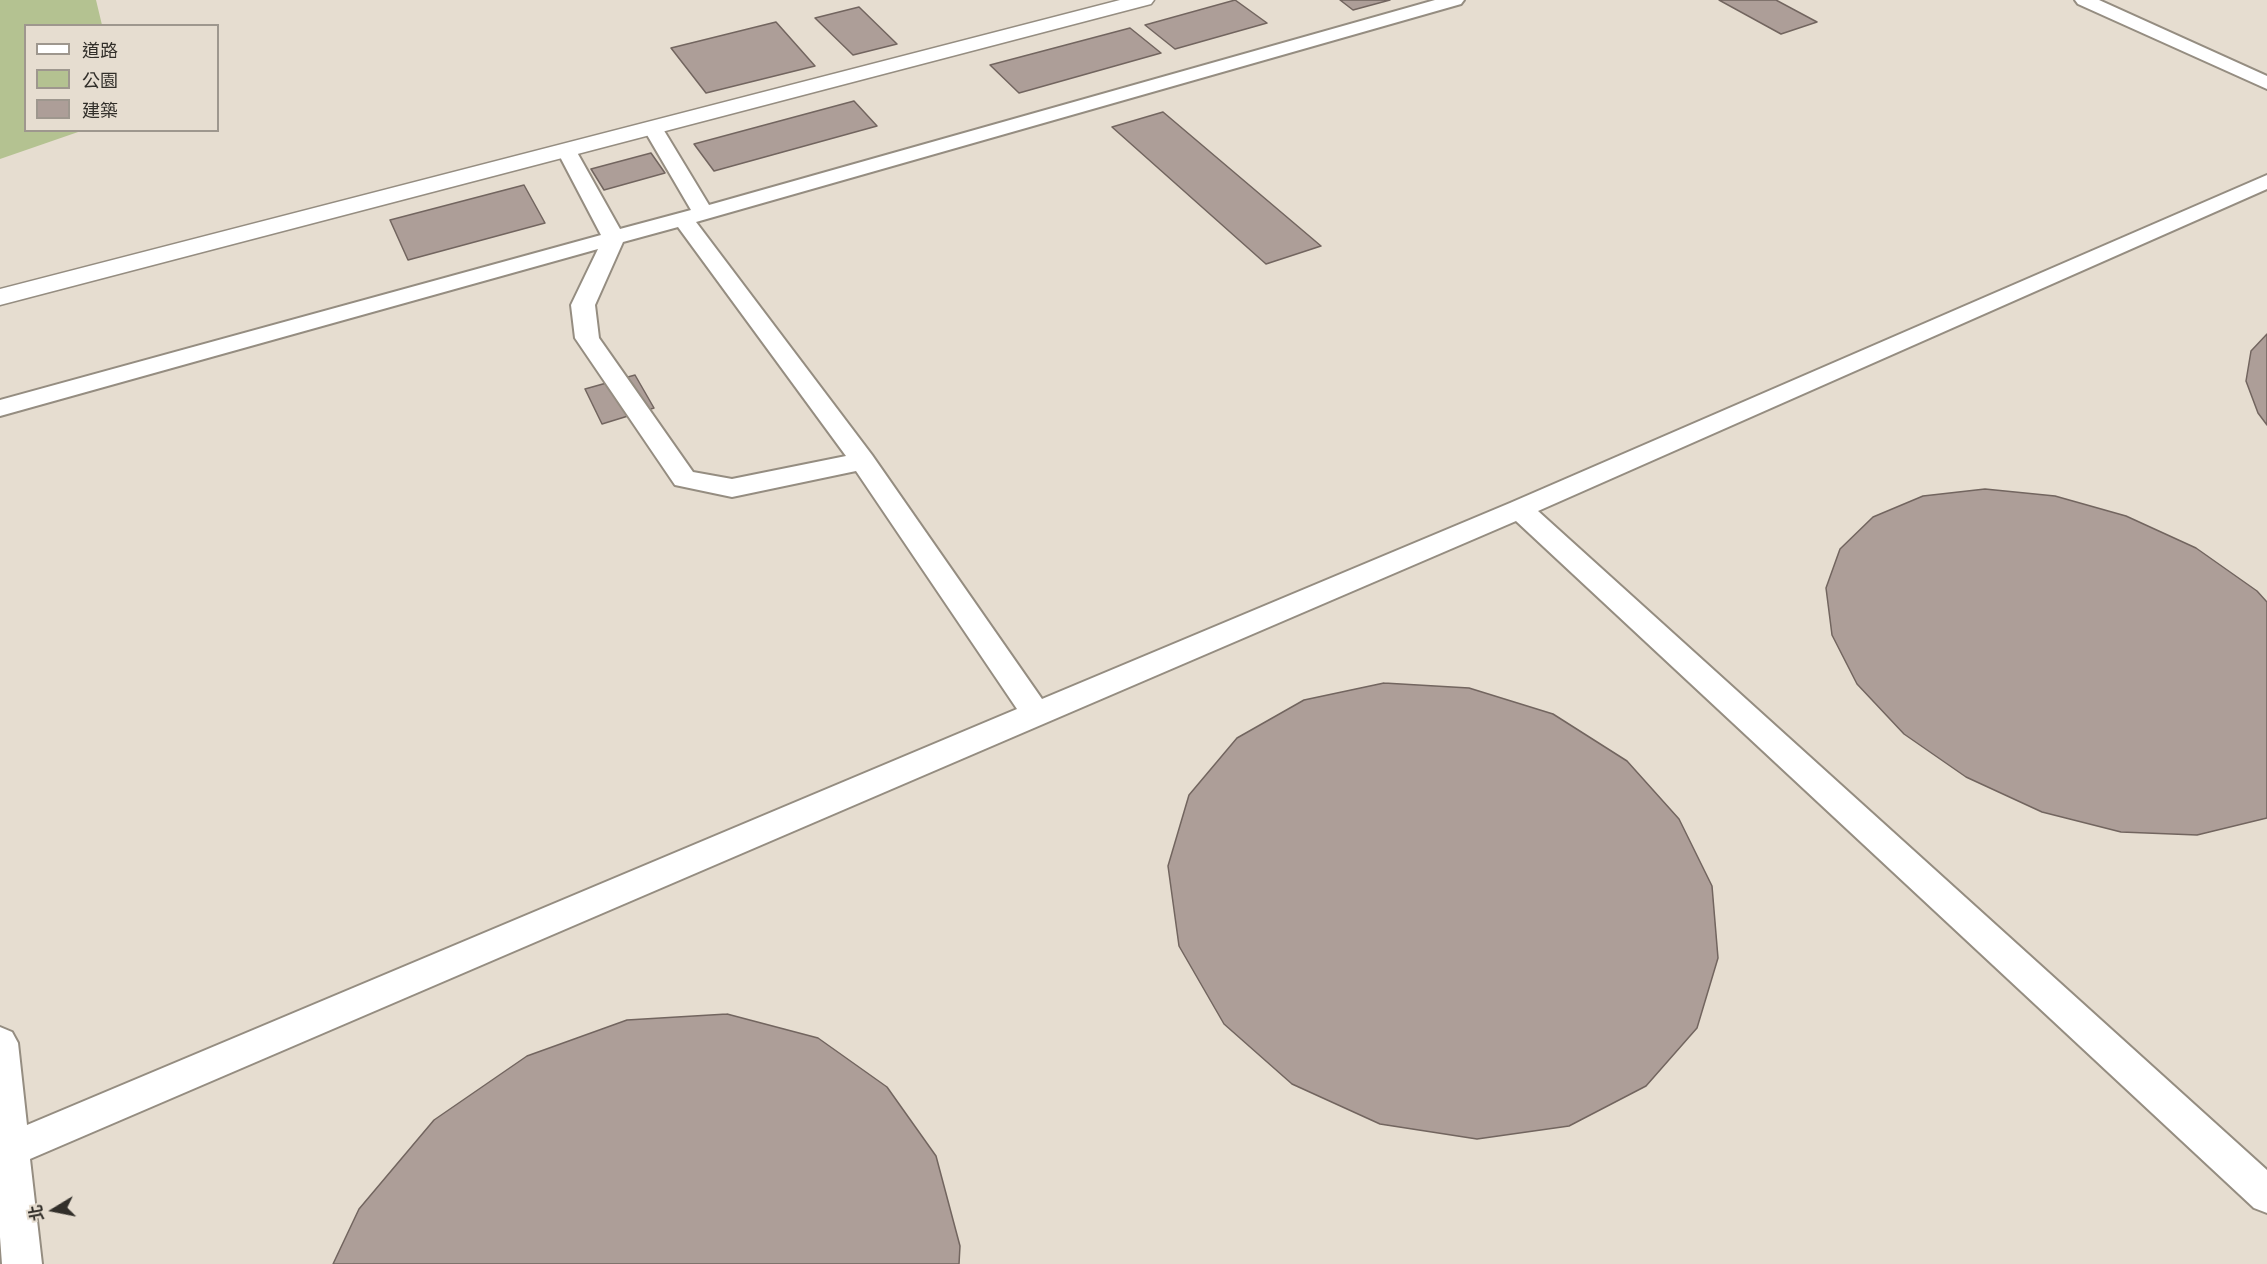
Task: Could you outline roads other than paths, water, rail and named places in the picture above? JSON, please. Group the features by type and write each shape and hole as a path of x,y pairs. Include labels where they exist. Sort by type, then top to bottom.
{"street":[{"path":"0,297 1144,0"}],"lane":[{"path":"0,408 693,216 1455,0"},
{"path":"2084,0 2267,83"},
{"path":"653,128 693,216 1036,714"},
{"path":"567,151 614,238"},
{"path":"6,1152 1519,509 2267,181"},
{"path":"614,238 583,305 587,338 684,479 732,488 863,461"},
{"path":"1519,509 2267,1195"},
{"path":"0,1043 6,1152 22,1264"}]}
